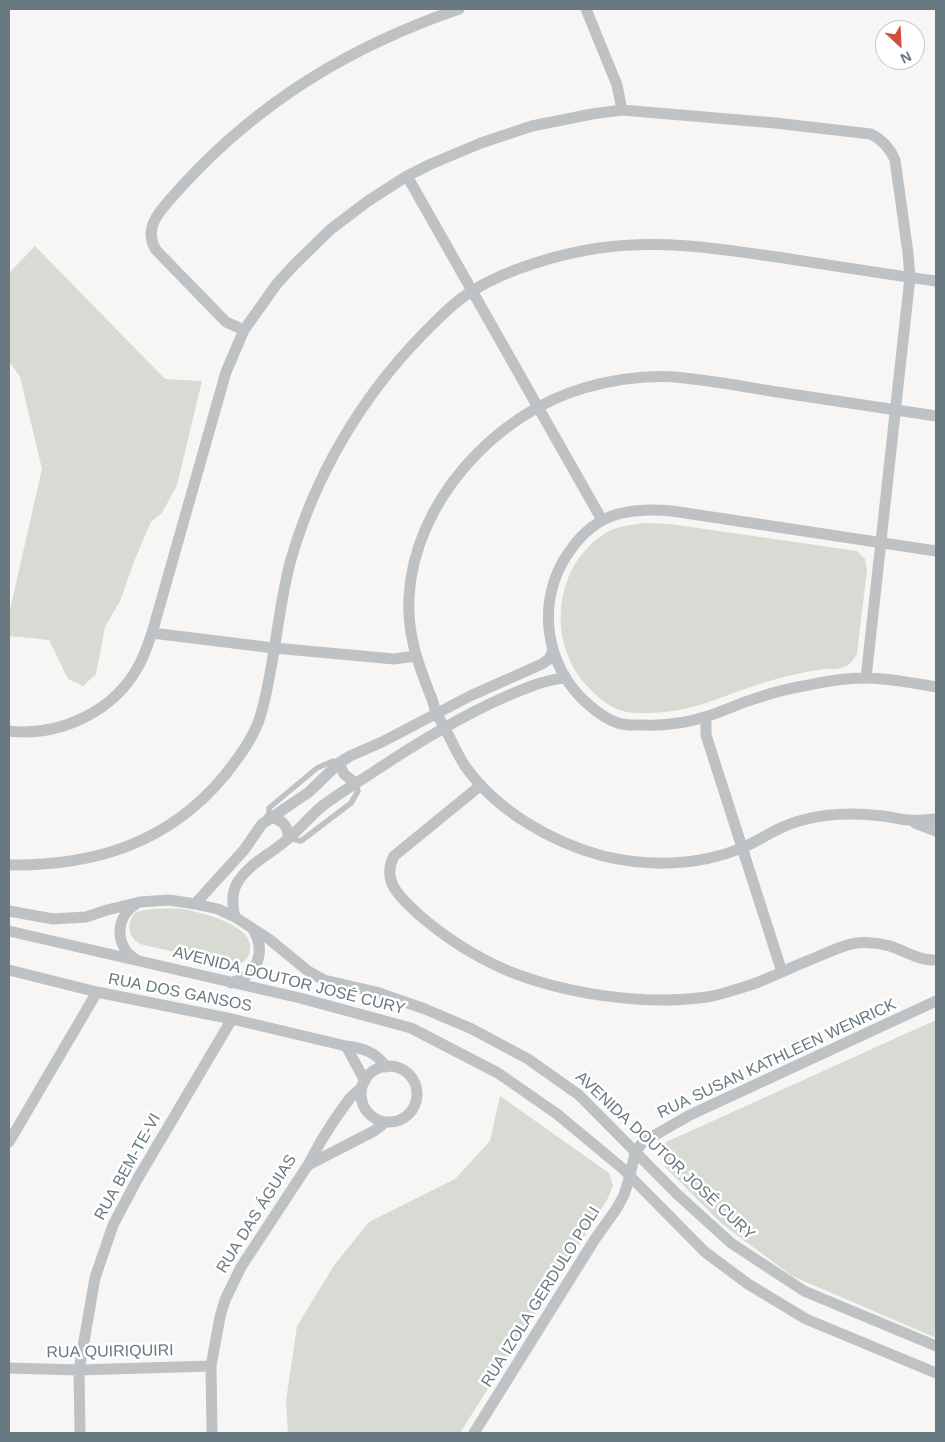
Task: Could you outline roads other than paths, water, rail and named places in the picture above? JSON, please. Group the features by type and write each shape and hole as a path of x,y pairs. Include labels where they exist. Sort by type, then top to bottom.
{"street":[{"path":"244,330 226,322 156,250 150,234 153,221 215,153 261,113 286,95 325,69 368,45 406,28 459,9"},
{"path":"586,9 617,85 622,110"},
{"path":"9,731 28,732 57,728 86,718 117,695 132,677 140,664 152,632 226,372 244,330 276,286 313,245 330,229 368,201 407,176 456,153 506,134 562,119 622,110 784,124 871,134 888,147 895,160 910,277 866,678"},
{"path":"407,176 602,520"},
{"path":"9,865 38,865 66,862 106,854 124,848 158,832 190,810 218,783 242,752 260,717 290,563 309,509 333,456 362,408 395,364 432,324 472,291 522,268 556,258 598,248 650,244 702,246 936,281"},
{"path":"936,416 683,378 640,378 601,384 568,394 538,407 504,430 476,455 451,484 430,520 415,559 410,579 409,594 409,626 415,656 436,712 452,745 467,769 481,785 512,813 530,825 567,844 606,856 647,862 681,862 708,859 742,847 789,824 804,819 834,815 881,816 909,820 936,819"},
{"path":"936,551 672,511 628,513 602,520 581,537 564,558 553,583 548,624 553,651 564,678 582,700 619,724 655,726 673,724 706,717 758,697 783,690 827,682 866,678 936,687"},
{"path":"152,632 274,648 394,659 415,656"},
{"path":"195,904 238,857 268,818 309,792 350,756 382,742 436,712 542,664 549,659 553,651"},
{"path":"235,917 233,897 238,881 258,861 288,838 321,808 444,726 518,691 544,681 564,678"},
{"path":"706,717 706,734 782,972"},
{"path":"339,764 347,778 356,783"},
{"path":"481,785 394,856 389,869 391,882 396,891 431,925 455,942 506,970 576,990 629,998 681,999 708,997 758,983 835,949 855,943 877,943 920,958 936,960"},
{"path":"268,818 278,820 285,825 288,838"},
{"path":"909,820 936,831"},
{"name":"AVENIDA DOUTOR JOSÉ CURY","path":"9,911 53,919 86,917 140,902 169,900 218,909 235,917 269,939 308,971 324,980 376,992 425,1009 472,1029 528,1059 579,1095 677,1194 731,1243 804,1291 936,1346"},
{"path":"140,902 129,909 125,915 120,928 120,935 124,948 141,962"},
{"path":"231,982 246,976 256,964 259,949 253,929"},
{"name":"AVENIDA DOUTOR JOSÉ CURY","path":"9,932 300,998 411,1028 498,1073 557,1114 612,1159 705,1252 748,1284 806,1319 936,1373"},
{"name":"RUA DOS GANSOS","path":"9,970 97,992 232,1019 361,1049 375,1054 386,1067"},
{"path":"9,1142 97,992"},
{"name":"RUA SUSAN KATHLEEN WENRICK","path":"635,1152 643,1142 690,1115 936,1001"},
{"name":"RUA BEM-TE-VI","path":"80,1433 79,1370 95,1278 113,1225 143,1170 232,1019"},
{"path":"346,1046 364,1084"},
{"path":"386,1067 403,1070 414,1083 416,1091 416,1100 408,1115 392,1122 383,1122 375,1118 363,1105 361,1096 364,1084 370,1074 386,1067"},
{"name":"RUA DAS ÁGUIAS","path":"212,1433 211,1366 220,1317 232,1285 255,1244 308,1165 335,1119 350,1098 364,1084"},
{"path":"308,1165 374,1131 383,1122"},
{"name":"RUA IZOLA GERDULO POLI","path":"474,1433 595,1239 617,1208 624,1195 635,1152"},
{"name":"RUA QUIRIQUIRI","path":"9,1368 79,1370 211,1366"}]}
